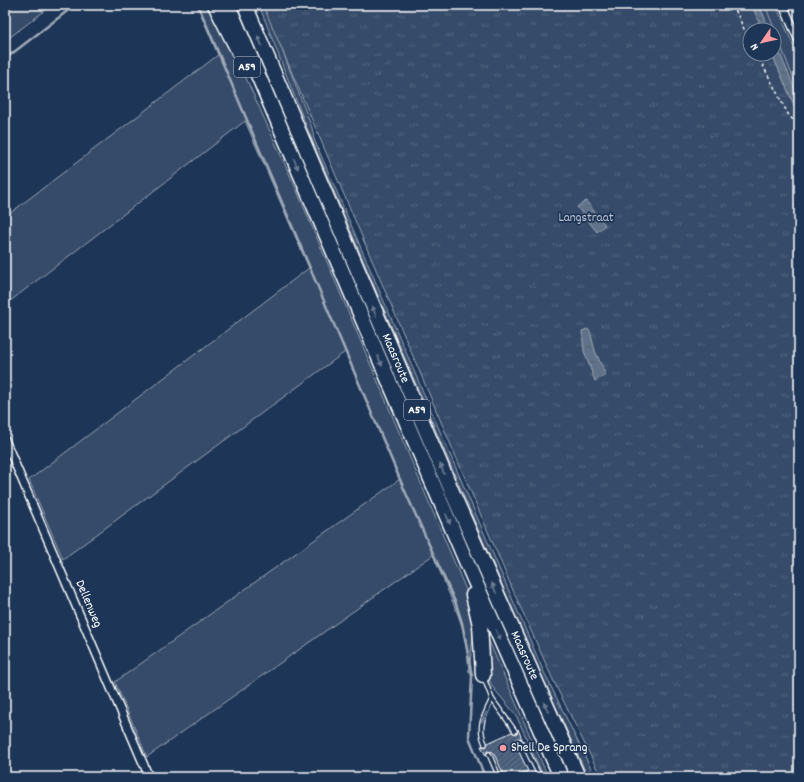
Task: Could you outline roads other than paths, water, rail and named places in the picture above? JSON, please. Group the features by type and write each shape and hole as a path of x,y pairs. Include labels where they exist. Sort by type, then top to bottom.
{"highway":[{"name":"A59","path":"215,5 223,23 281,128"},
{"name":"Maasroute","path":"228,5 466,561 561,777"},
{"name":"Maasroute","path":"245,5 459,508 578,777"},
{"name":"A59","path":"466,561 480,625 483,675"}],"street":[{"path":"783,5 799,41"},
{"name":"Dellenweg","path":"5,440 149,777"}],"lane":[{"name":"A59","path":"483,675 492,700 515,731"},
{"path":"485,744 480,732 492,700"},
{"path":"520,741 526,748 540,777"},
{"path":"489,754 499,777"}],"water":[{"path":"752,5 759,5 766,22 759,22"},
{"path":"782,59 799,98 799,117 775,62 782,62"},
{"path":"586,201 605,225 597,232 577,207"},
{"path":"587,329 590,331 595,351 606,375 595,381 584,351 582,331"}],"waterway":[{"path":"5,59 75,5"},
{"path":"198,5 404,489 456,604 462,623 472,676 469,737 485,777"}],"place":[{"name":"Shell De Sprang","path":"503,748"}],"park label":[{"name":"Langstraat","path":"586,218"}]}
